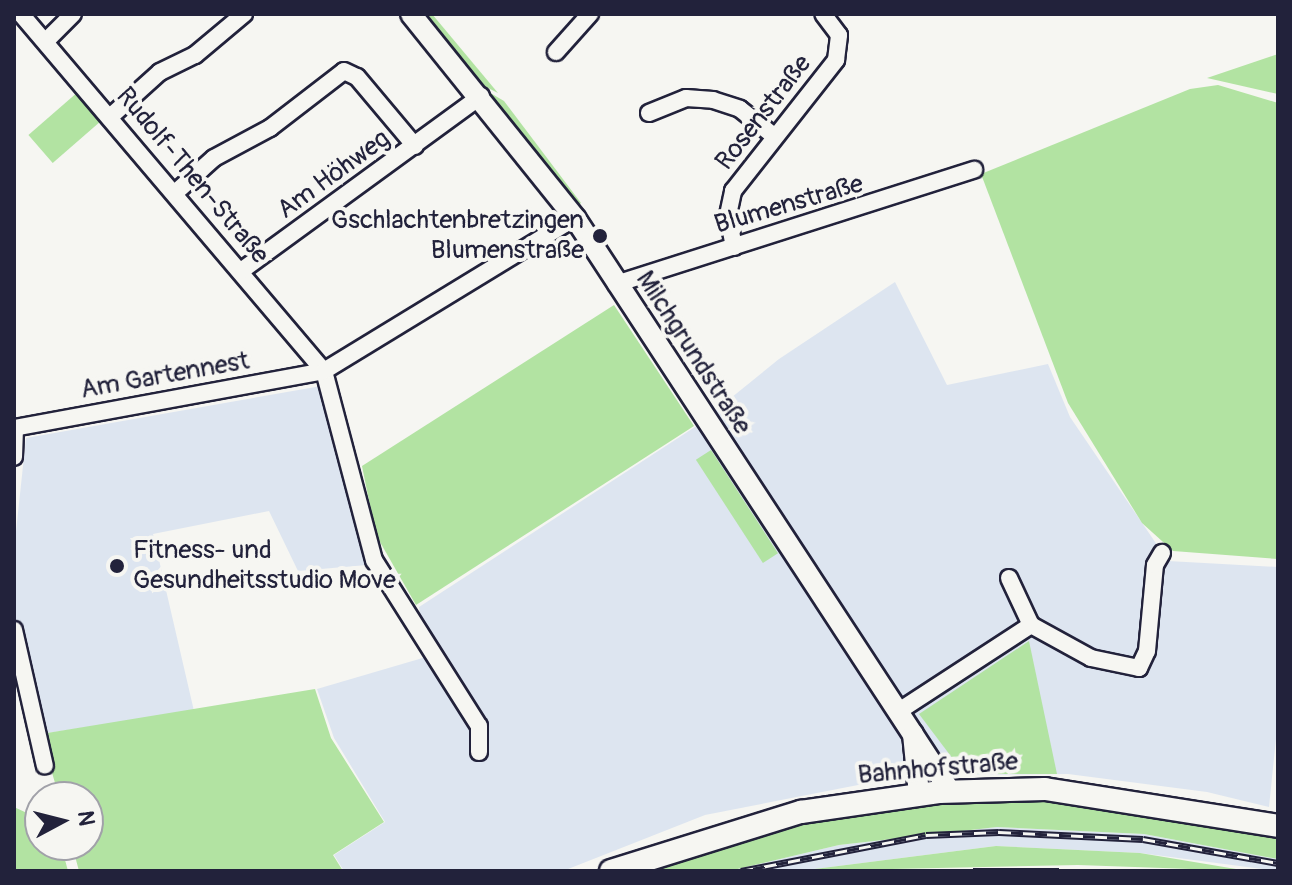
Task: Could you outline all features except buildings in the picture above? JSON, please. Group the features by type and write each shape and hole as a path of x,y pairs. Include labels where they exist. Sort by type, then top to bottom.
{"main road":[{"name":"Bahnhofstraße","path":"611,871 792,814 950,791 1045,789 1277,826"}],"street":[{"name":"Rudolf-Then-Straße","path":"21,14 324,371 374,560 479,726 479,752"},
{"path":"46,41 73,14"},
{"path":"110,117 160,72 195,55 244,14"},
{"name":"Milchgrundstraße","path":"411,14 481,96 575,218 950,791"},
{"path":"556,52 590,14"},
{"name":"Rosenstraße","path":"734,247 728,215 733,191 836,60 839,35 823,14"},
{"name":"Am Höhweg","path":"175,193 214,158 270,128 344,71 357,77 415,146"},
{"name":"Am Höhweg","path":"241,271 481,96"},
{"path":"649,113 686,98 713,100 740,109 774,136"},
{"name":"Blumenstraße","path":"616,284 974,170"},
{"path":"324,371 575,218"},
{"name":"Am Gartennest","path":"14,457 15,428 324,371"},
{"path":"1009,578 1031,625 1091,658 1139,668 1147,651 1155,565 1162,553"},
{"path":"899,711 1031,625"},
{"path":"14,630 45,766"},
{"name":"Milchgrundstraße","path":"913,734 919,794"}],"shaded area":[{"path":"895,282 947,385 1048,364 1070,417 1168,561 1278,567 1278,719 1269,807 1207,792 1068,774 954,775 914,767 858,785 705,815 563,871 344,871 334,855 385,822 334,738 317,689 426,657 419,607 695,427 779,359"},
{"path":"327,385 367,565 298,571 269,511 153,534 194,711 41,734 14,631 14,550 26,438"},
{"path":"997,827 1144,834 1278,859 1278,871 1140,853 996,846 799,871 729,871 839,845"}],"green space":[{"path":"422,14 432,14 498,93 482,85"},
{"path":"1278,54 1278,94 1207,78"},
{"path":"1218,85 1278,103 1278,559 1173,551 1142,523 1068,403 981,174 1190,89"},
{"path":"79,91 103,119 53,163 28,135"},
{"path":"487,91 504,101 581,203 576,207"},
{"path":"614,305 694,426 416,605 376,535 362,466"},
{"path":"711,450 778,553 763,563 696,460"},
{"path":"1029,641 1057,774 975,774 959,767 919,714"},
{"path":"315,689 331,738 384,822 333,855 343,871 79,871 76,861 104,861 104,781 54,781 41,734"},
{"path":"1051,800 1278,835 1278,859 1144,834 997,827 839,845 729,871 632,871 811,818 937,801"},
{"path":"14,807 24,812 24,861 65,861 68,871 14,871"},
{"path":"996,846 1140,853 1248,871 1078,865 799,871"}],"railway":[{"path":"741,871 926,835 999,832 1143,839 1278,863"},
{"path":"973,871 1059,871"}],"place":[{"name":"Gschlachtenbretzingen Blumenstraße","path":"600,236"},
{"name":"Fitness- und Gesundheitsstudio Move","path":"117,566"}]}
